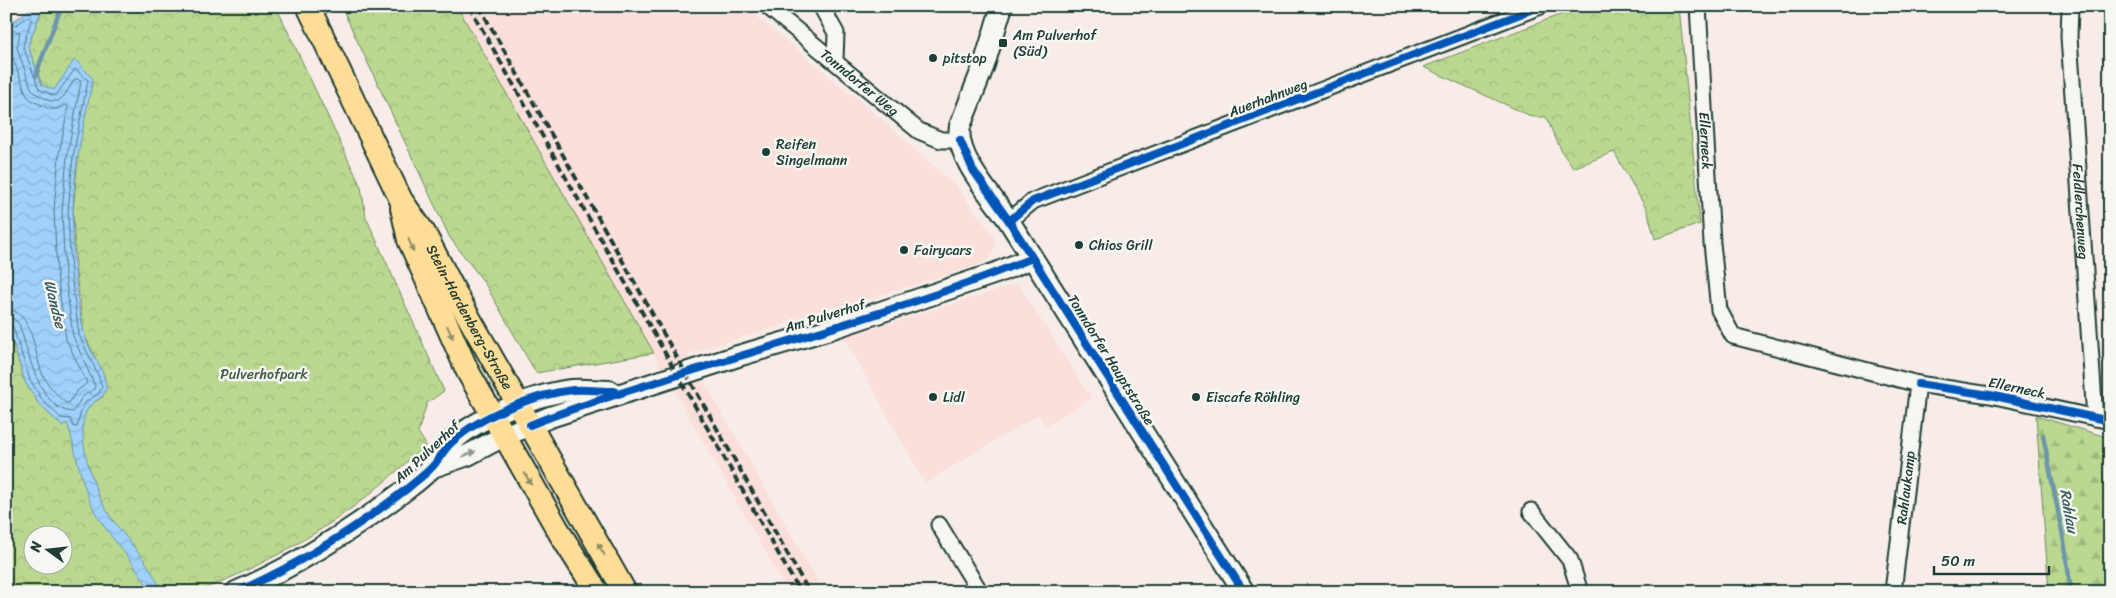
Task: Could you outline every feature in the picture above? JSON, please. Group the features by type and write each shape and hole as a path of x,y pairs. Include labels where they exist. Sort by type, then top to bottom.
{"main road":[{"name":"Stein-Hardenberg-Straße","path":"308,6 401,200 424,233 460,302 625,592"},
{"name":"Stein-Hardenberg-Straße","path":"401,200 408,240 468,372 561,535 597,592"}],"street":[{"name":"Tonndorfer Weg","path":"767,6 919,130 941,140 960,140"},
{"path":"821,6 836,33 834,60"},
{"path":"960,140 959,130 962,119 984,64 1002,6"},
{"name":"Auerhahnweg","path":"1009,221 1033,202 1541,6"},
{"name":"Ellerneck","path":"1698,6 1712,243 1719,310 1733,336 1918,384 1990,395 2102,420"},
{"name":"Feldlerchenweg","path":"2070,6 2069,37 2102,420"},
{"name":"Tonndorfer Hauptstraße","path":"960,140 973,170 1009,221 1244,592"},
{"name":"Am Pulverhof","path":"433,466 468,455 530,425 624,392 837,326 996,273 1032,258"},
{"name":"Rahlaukamp","path":"1893,592 1918,384"},
{"name":"Am Pulverhof","path":"236,592 261,587 408,488 433,466 451,442 468,429 492,416 518,404 553,393 574,390 624,392"},
{"path":"1532,511 1570,560 1580,592"},
{"path":"939,525 980,592"}],"shaded area":[{"path":"457,6 744,6 868,108 953,183 993,235 996,244 993,252 988,260 978,265 688,354 824,592 788,592"},
{"path":"1018,284 1091,398 1046,426 1039,414 925,483 844,337"}],"green space":[{"name":"Pulverhofpark","path":"43,6 276,6 361,187 366,217 444,391 427,403 418,432 426,445 372,492 335,520 278,555 196,592 6,592 6,321 25,382 39,404 62,426 86,412 90,404 103,397 104,376 84,334 76,273 73,212 78,157 54,91 42,85 28,46"},
{"path":"341,6 457,6 654,353 536,373 484,282 450,238"},
{"path":"1583,6 1679,6 1700,224 1655,239 1647,210 1614,152 1573,168 1562,152 1546,117 1533,117 1423,67"},
{"path":"2036,416 2110,438 2110,592 2049,592"}],"water":[{"path":"34,6 43,6 28,46 42,85 54,90 75,59 93,79 81,137 73,199 74,268 80,312 86,340 102,371 106,385 105,393 89,407 84,418 83,439 87,461 105,509 147,564 162,592 150,592 138,570 95,512 82,479 67,423 62,426 39,404 25,382 6,321 6,19 15,20"}],"waterway":[{"name":"Wandse","path":"36,76 59,13 65,6"},
{"name":"Rahlau","path":"2043,435 2065,547 2071,592"}],"railway":[{"path":"469,6 800,592"},
{"path":"479,6 809,592"}],"cycle path":[{"path":"1009,221 1033,201 1541,6"},
{"path":"960,140 973,170 1009,221 1244,592"},
{"path":"530,425 615,395 897,308 1032,258"},
{"path":"1918,384 1990,395 2110,421"},
{"path":"236,592 304,558 368,517 427,472 452,442 477,423 525,401 558,392 573,390 614,391"}],"place":[{"name":"Am Pulverhof (Süd)","path":"1003,43"},
{"name":"pitstop","path":"933,58"},
{"name":"Reifen Singelmann","path":"766,152"},
{"name":"Chios Grill","path":"1079,245"},
{"name":"Fairycars","path":"904,250"},
{"name":"Lidl","path":"933,397"},
{"name":"Eiscafe Röhling","path":"1196,397"}]}
